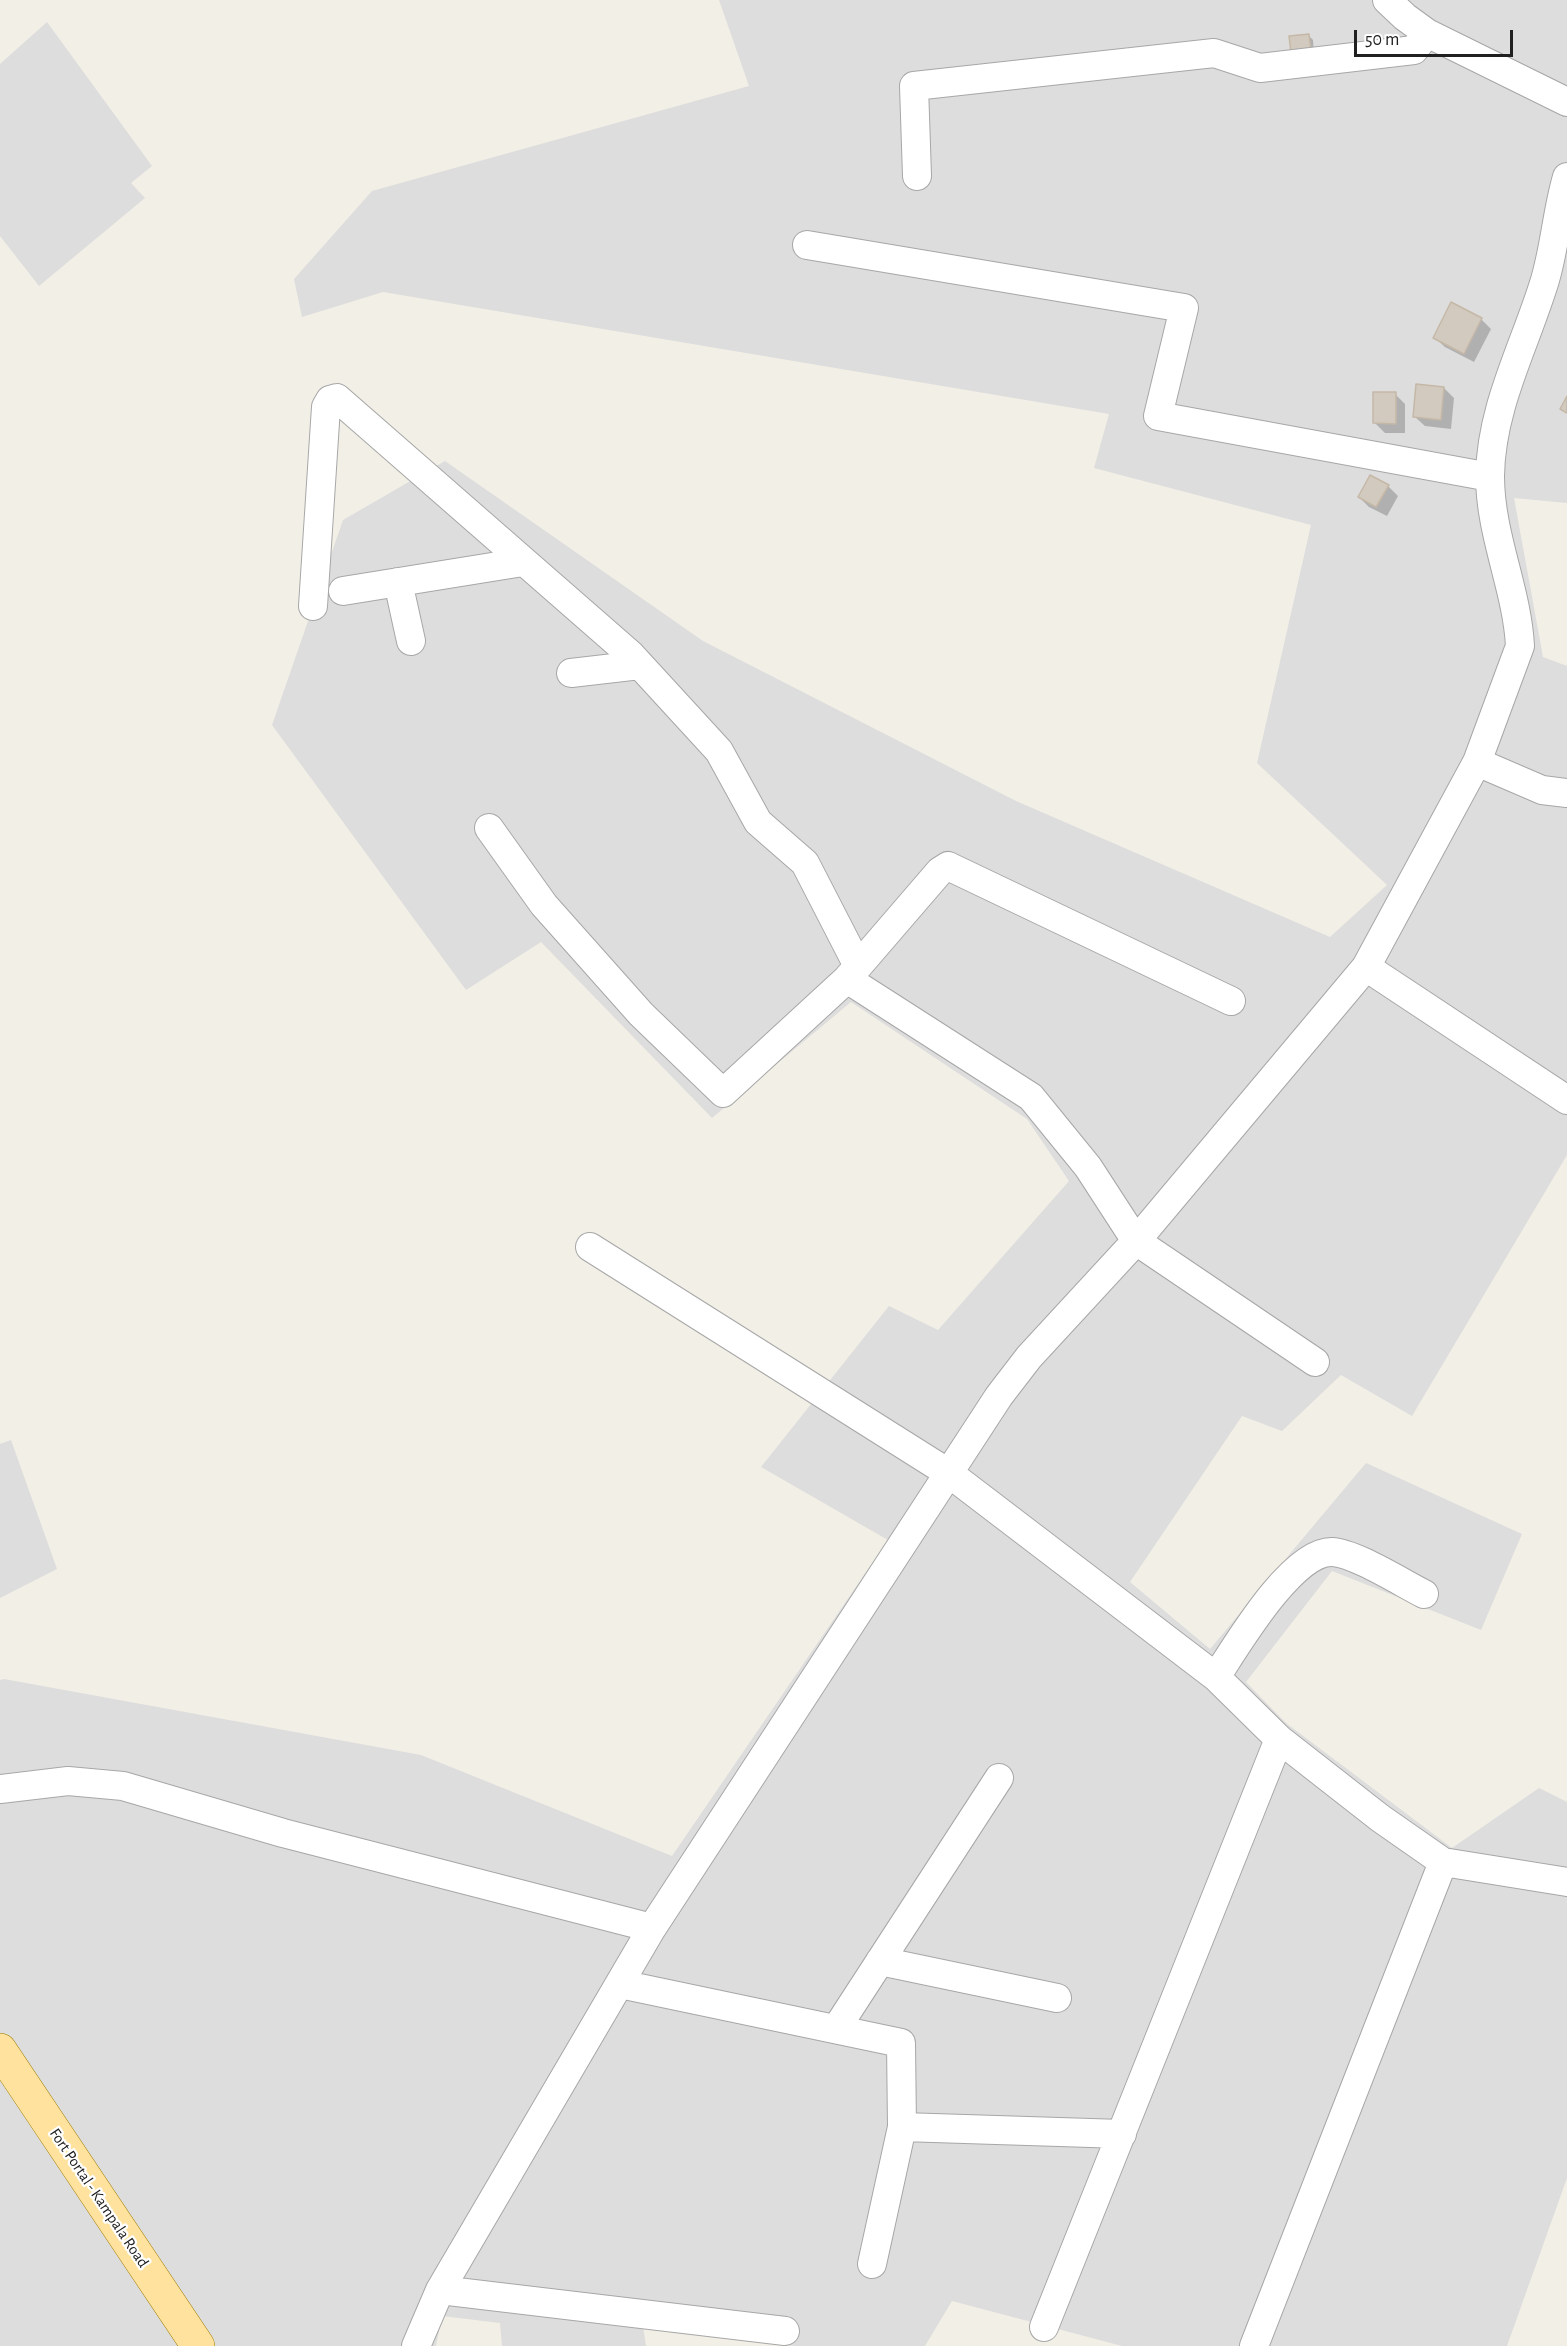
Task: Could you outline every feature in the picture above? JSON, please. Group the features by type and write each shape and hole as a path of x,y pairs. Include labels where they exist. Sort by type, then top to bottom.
{"main road":[{"name":"Fort Portal - Kampala Road","path":"0,2050 198,2346"}],"street":[{"path":"1388,0 1405,17 1427,33 1567,102"},
{"path":"916,176 914,86 1214,53 1260,68 1414,50 1427,33"},
{"path":"416,2346 440,2290 652,1928 999,1396 1029,1357 1136,1241 1366,967 1477,762 1520,646 1519,626 1498,543 1490,477 1494,427 1510,375 1545,279 1567,177"},
{"path":"807,245 1184,308 1158,416 1490,477"},
{"path":"314,606 327,407 330,400 338,398 640,664 719,751 758,822 805,863 852,972 1030,1097 1088,1167 1136,1241 1315,1362"},
{"path":"343,591 523,562"},
{"path":"398,582 411,641"},
{"path":"571,674 640,664"},
{"path":"1477,762 1542,790 1567,793"},
{"path":"489,828 544,905 641,1014 723,1093 852,972 940,871 948,866 1231,1001"},
{"path":"1366,967 1567,1100"},
{"path":"591,1247 950,1474 1216,1677 1279,1739 1380,1818 1443,1862 1567,1882"},
{"path":"1216,1677 1270,1596 1311,1557 1330,1552 1345,1555 1424,1594"},
{"path":"1044,2327 1279,1739"},
{"path":"836,2029 999,1778"},
{"path":"0,1789 68,1781 123,1786 283,1833 652,1928"},
{"path":"1254,2346 1443,1862"},
{"path":"880,1961 1057,1998"},
{"path":"620,1984 901,2043 902,2127 872,2264"},
{"path":"902,2127 1122,2134"},
{"path":"440,2290 785,2331"}],"shaded area":[{"path":"719,0 1567,0 1567,503 1514,498 1543,657 1567,666 1567,1155 1412,1416 1341,1375 1282,1431 1242,1416 1130,1582 1210,1649 1366,1463 1522,1534 1481,1630 1332,1571 1246,1682 1286,1723 1452,1848 1539,1788 1567,1802 1567,2178 1507,2346 1122,2346 952,2301 925,2346 795,2346 643,2326 646,2346 502,2346 500,2323 442,2316 436,2346 0,2346 0,1680 421,1755 672,1856 888,1540 761,1467 889,1306 938,1330 1069,1181 1027,1119 851,1002 712,1118 541,942 466,990 272,725 343,520 445,461 703,641 1016,801 1330,937 1387,885 1257,763 1311,525 1094,468 1109,414 383,292 302,317 294,279 372,191 749,86"},
{"path":"47,22 152,166 131,183 145,198 39,286 0,236 0,64"},
{"path":"11,1440 57,1569 0,1598 0,1444"}],"building":[{"path":"1309,34 1311,51 1291,53 1289,36"},
{"path":"1451,302 1482,318 1464,354 1433,338"},
{"path":"1416,384 1444,387 1441,420 1413,417"},
{"path":"1373,392 1396,392 1396,424 1373,423"},
{"path":"1567,396 1567,413 1560,409"},
{"path":"1370,475 1389,485 1376,507 1358,497"}]}
